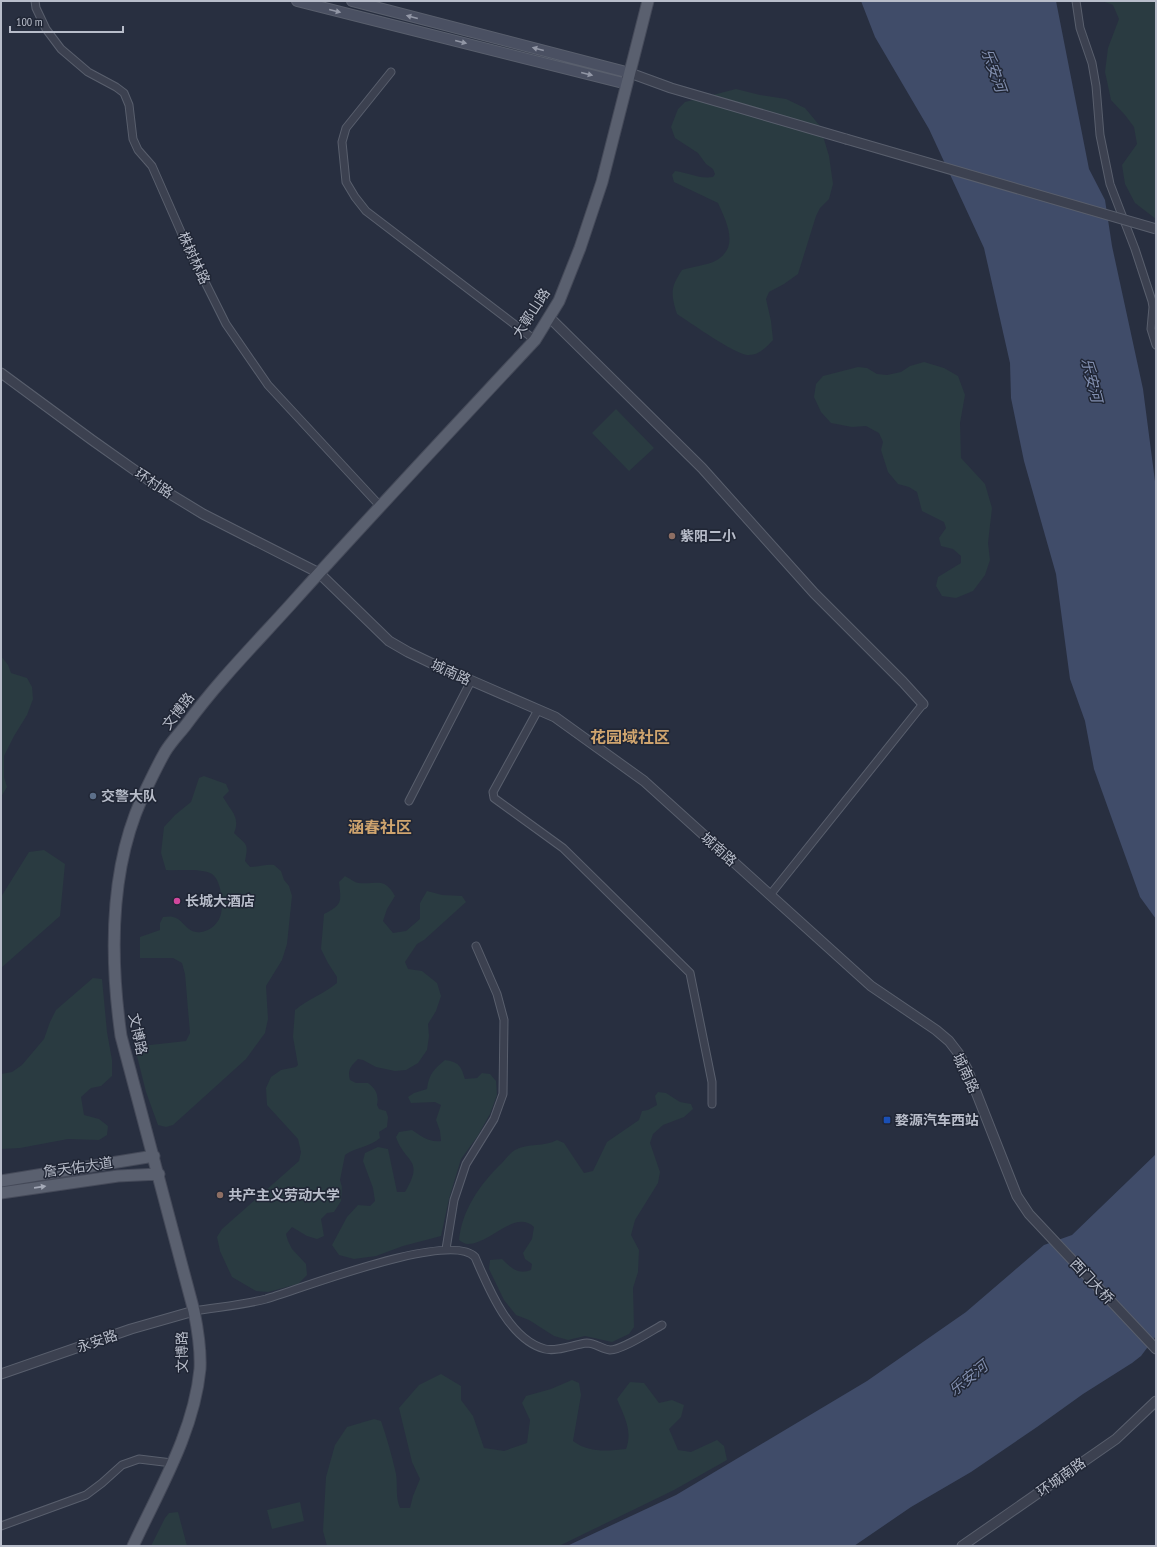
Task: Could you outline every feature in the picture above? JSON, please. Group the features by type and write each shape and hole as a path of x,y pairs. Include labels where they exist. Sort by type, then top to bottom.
{"main road":[{"path":"297,1 628,79"},
{"path":"352,1 628,79"},
{"name":"大鄣山路","path":"319,573 535,340 559,301 580,248 599,190 648,1"},
{"name":"文博路","path":"133,1546 172,1463 188,1420 200,1370 200,1352 194,1311 121,1036 115,978 114,938 116,904 121,868 130,832 142,799 170,746 196,711 224,678 319,573"},
{"name":"詹天佑大道","path":"1,1181 154,1156"},
{"name":"詹天佑大道","path":"1,1193 118,1176 158,1174"}],"street":[{"name":"株树林路","path":"35,1 36,8 46,29 61,49 88,72 124,93 128,105 133,139 138,150 152,166 188,248 226,324 268,385 381,507"},
{"path":"1076,1 1080,28 1092,63 1096,86 1100,135 1110,184 1135,249 1152,301 1153,307 1151,325 1155,336 1156,345"},
{"path":"390,72 346,128 342,142 346,182 366,211 535,340"},
{"path":"628,79 670,88 1156,229"},
{"path":"549,317 702,468 814,594 904,682 923,704 770,895"},
{"name":"环村路","path":"1,373 157,486 203,514 319,573"},
{"name":"城南路","path":"319,573 389,640 408,652 555,717 644,781 871,986 936,1030 949,1041 959,1054 967,1069 1014,1190 1029,1214"},
{"path":"409,801 471,681"},
{"path":"538,710 493,792 494,798 563,848 690,973 712,1082 712,1104"},
{"path":"446,1249 454,1200 466,1164 494,1119 503,1094 504,1020 497,994 476,946"},
{"name":"西门大桥","path":"1029,1214 1156,1349"},
{"path":"194,1311 265,1299 364,1267 446,1249 472,1253 491,1295 513,1328 532,1344 546,1350 588,1343 610,1350 621,1347 662,1325"},
{"name":"永安路","path":"1,1374 131,1329 194,1311"},
{"name":"环城南路","path":"962,1546 1116,1439 1156,1401"},
{"path":"1,1526 86,1495 122,1465 139,1459 172,1463"}],"shaded area":[{"path":"1102,1 1156,1 1156,219 1135,203 1125,184 1122,165 1137,144 1134,127 1111,100 1105,72 1108,48 1119,19 1113,5"},
{"path":"736,89 786,99 805,108 820,126 829,156 833,184 829,199 820,208 816,216 798,274 769,292 766,299 771,321 773,340 762,350 751,355 747,355 732,349 677,314 673,296 675,282 682,270 715,261 723,256 729,242 729,235 728,227 718,203 674,182 672,175 675,171 699,177 713,177 715,174 713,169 706,164 698,153 675,138 671,127 678,109 685,102"},
{"path":"924,362 944,368 958,376 965,395 960,423 961,458 985,484 992,508 988,543 990,560 985,575 973,591 956,598 942,596 936,586 938,577 961,563 961,556 953,549 941,546 939,538 946,528 944,522 922,511 917,492 909,487 898,484 888,472 881,450 883,442 879,433 866,426 852,427 831,423 821,412 814,397 816,384 823,376 858,367 867,368 877,374 887,375 901,372 910,366"},
{"path":"616,409 654,448 629,471 592,433"},
{"path":"1,656 8,665 11,673 27,678 32,687 33,699 27,715 4,756 4,777 7,787 1,797"},
{"path":"204,776 226,784 229,791 223,797 234,814 236,827 234,833 246,844 247,850 245,861 250,867 274,865 281,871 284,880 289,886 292,896 287,944 282,960 266,986 268,1019 265,1033 246,1059 173,1125 166,1127 158,1125 146,1092 135,1048 186,1041 190,1033 185,974 182,963 173,958 140,958 140,937 160,930 160,923 163,917 177,918 188,929 201,932 210,929 217,923 220,917 222,901 220,888 215,877 212,874 202,871 166,870 161,853 164,827 175,815 191,802 199,778"},
{"path":"44,850 65,864 60,916 1,968 1,897 29,852"},
{"path":"345,876 357,883 384,884 391,890 395,896 387,909 383,921 393,933 406,931 420,919 420,903 427,891 442,895 462,896 466,902 424,940 417,944 405,962 408,969 422,971 437,983 441,996 436,1011 428,1024 429,1036 427,1050 418,1063 406,1070 395,1071 376,1067 358,1059 349,1071 350,1080 356,1083 368,1083 375,1090 378,1098 377,1105 379,1109 386,1111 388,1117 387,1127 379,1132 380,1138 376,1141 345,1155 340,1180 342,1187 341,1201 334,1212 327,1213 321,1219 324,1236 317,1239 307,1236 292,1227 286,1234 292,1249 306,1264 307,1275 298,1284 268,1292 256,1291 232,1277 220,1251 217,1237 222,1229 299,1161 301,1152 298,1139 267,1105 266,1088 271,1077 281,1070 296,1067 298,1065 293,1037 295,1010 337,983 337,977 321,949 324,914 338,905 340,898 339,882"},
{"path":"93,978 102,979 107,1032 112,1060 112,1076 101,1086 91,1088 81,1097 84,1115 99,1119 108,1126 107,1135 99,1140 68,1139 20,1148 1,1149 1,1074 12,1072 22,1065 44,1039 56,1010"},
{"path":"445,1060 459,1065 465,1079 477,1078 482,1073 490,1074 496,1081 497,1095 490,1114 477,1137 461,1159 449,1199 441,1236 403,1246 376,1256 354,1259 339,1255 332,1245 347,1217 358,1205 370,1206 375,1201 373,1188 363,1161 365,1153 378,1147 388,1149 397,1192 405,1192 411,1181 413,1167 396,1137 399,1132 412,1130 429,1140 441,1141 440,1131 436,1120 441,1105 435,1102 411,1103 408,1097 414,1093 427,1089 429,1079 433,1072"},
{"path":"658,1092 666,1093 680,1102 691,1104 693,1109 684,1117 663,1125 653,1134 650,1143 660,1172 658,1183 635,1220 631,1235 639,1250 638,1272 633,1288 634,1327 629,1334 612,1342 585,1336 568,1340 554,1336 529,1320 516,1315 504,1300 489,1269 490,1260 502,1259 515,1270 522,1272 531,1270 532,1264 525,1259 523,1253 532,1239 534,1227 527,1223 519,1222 511,1224 476,1243 466,1244 459,1240 468,1208 473,1198 486,1180 511,1153 520,1148 547,1144 557,1140 564,1143 584,1173 593,1171 607,1142 639,1120 642,1111 648,1110 657,1105 655,1096"},
{"path":"441,1374 461,1386 461,1400 473,1416 484,1448 504,1451 527,1443 530,1420 522,1403 526,1396 551,1389 572,1380 579,1383 581,1395 573,1441 585,1448 598,1450 605,1451 626,1449 629,1436 627,1424 617,1399 630,1382 644,1383 659,1403 672,1400 684,1405 681,1417 669,1429 678,1450 691,1452 717,1440 724,1446 727,1460 674,1490 559,1546 327,1546 323,1531 326,1477 335,1445 347,1427 374,1419 381,1421 396,1474 398,1504 400,1508 410,1508 420,1479 412,1462 399,1408 419,1385"},
{"path":"300,1502 304,1521 272,1529 267,1510"},
{"path":"178,1512 187,1546 151,1546 165,1518 169,1513"}],"water":[{"name":"乐安河","path":"861,1 1056,1 1089,169 1105,200 1112,246 1143,389 1156,489 1156,919 1140,897 1094,769 1085,721 1070,679 1056,574 1024,461 1011,398 1010,363 984,248 929,129 875,37"},
{"name":"乐安河","path":"1156,1154 1156,1336 1141,1356 1132,1363 1083,1394 971,1472 911,1507 854,1546 567,1546 676,1495 867,1381 966,1312 1044,1245 1072,1235"}],"place":[{"name":"紫阳二小","path":"672,536"},
{"name":"交警大队","path":"93,796"},
{"name":"长城大酒店","path":"177,901"},
{"name":"婺源汽车西站","path":"887,1120"},
{"name":"共产主义劳动大学","path":"220,1195"}],"district":[{"name":"花园域社区","path":"630,737"},
{"name":"涵春社区","path":"380,827"}]}
